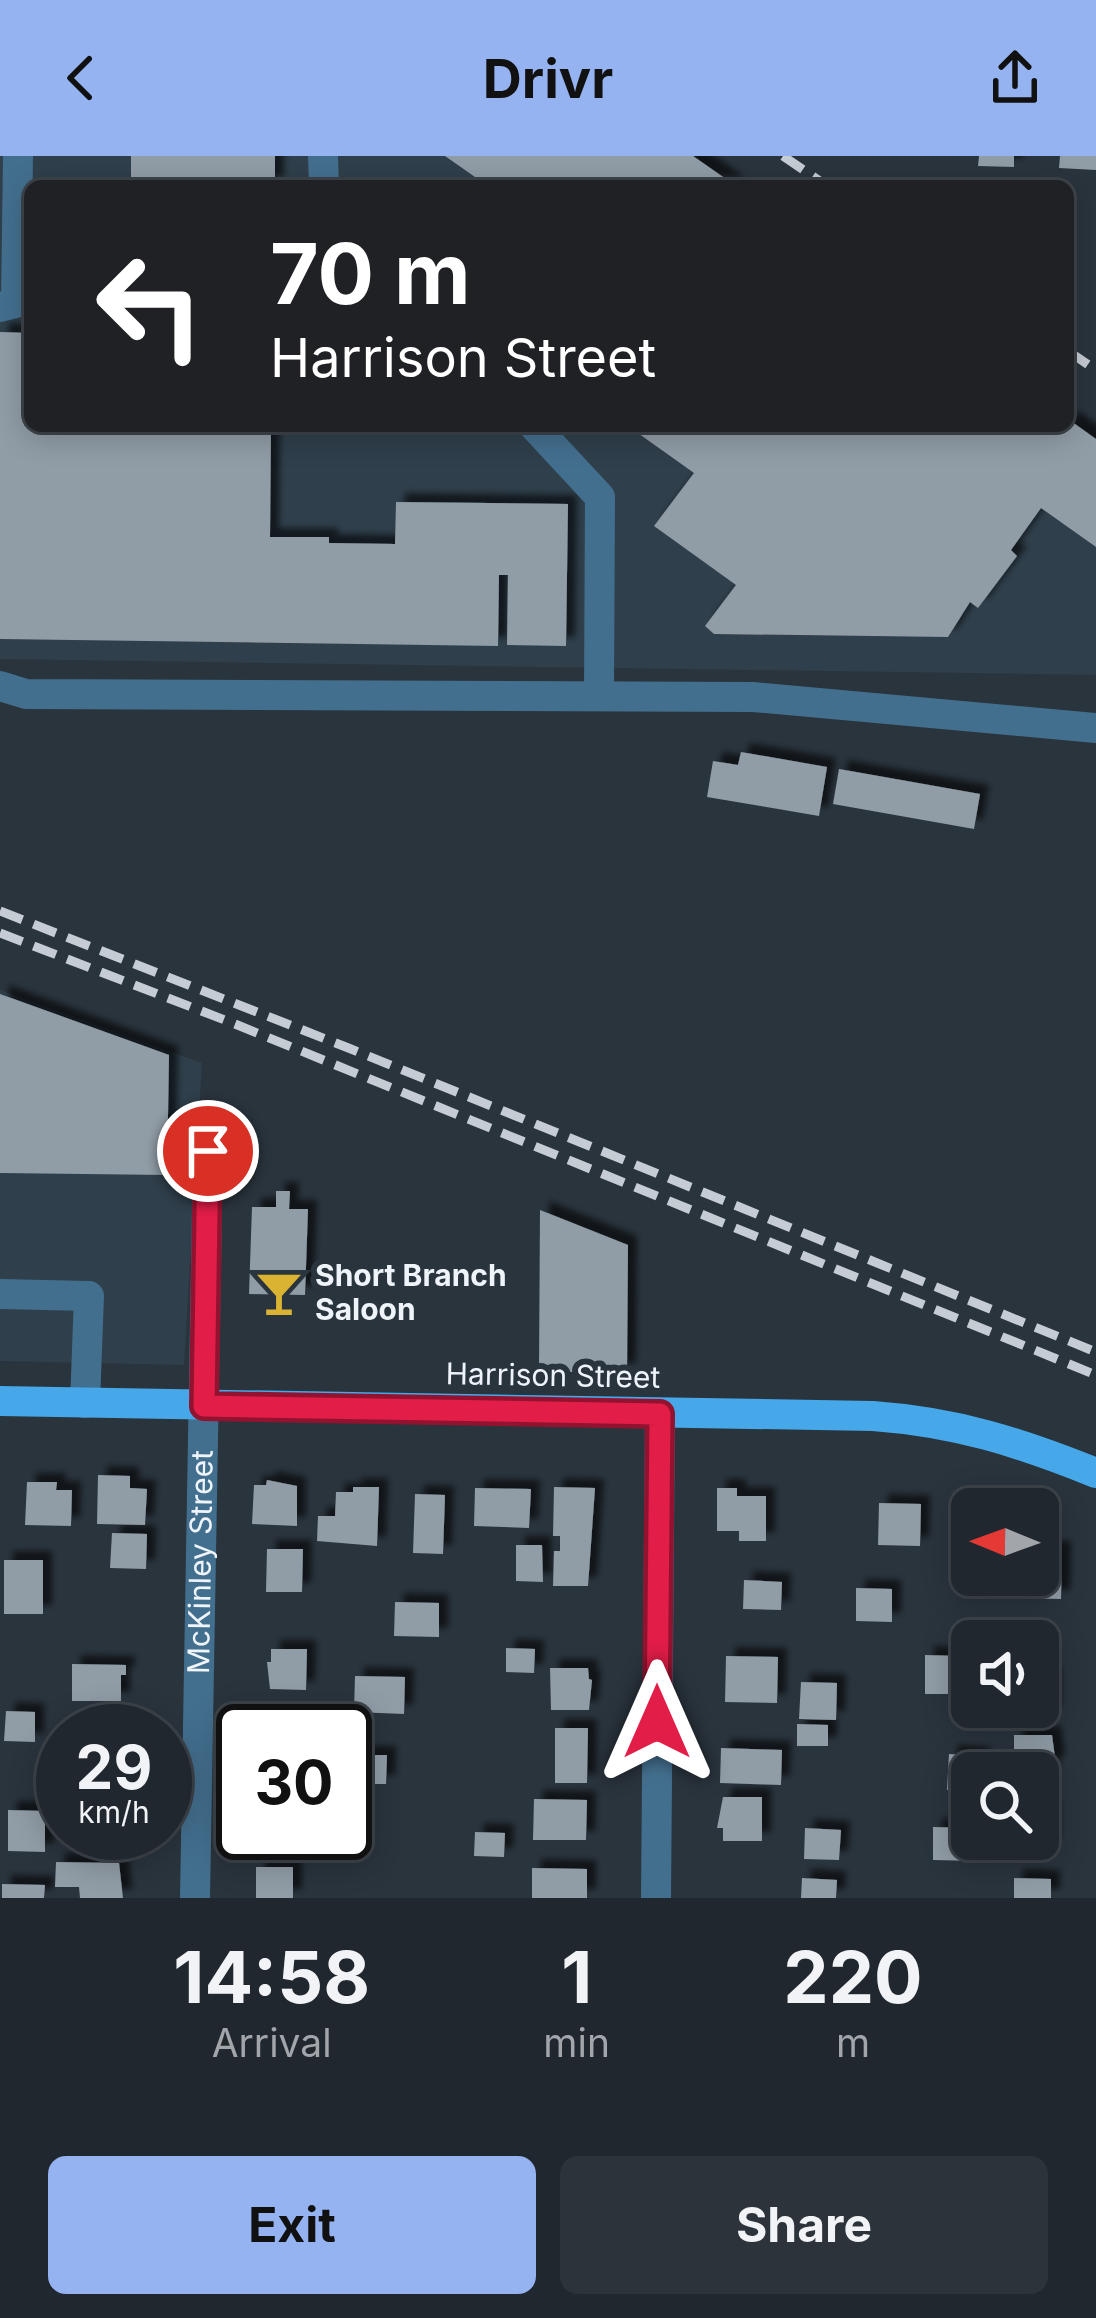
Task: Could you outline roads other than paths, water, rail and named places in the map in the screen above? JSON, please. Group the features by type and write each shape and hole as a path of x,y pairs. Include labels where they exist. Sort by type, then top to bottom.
{"main road":[{"name":"Harrison Street","path":"0,1401 922,1420 1018,1442 1096,1473"}],"street":[{"path":"0,307 16,303 18,156"},
{"path":"540,432 600,497 599,696"},
{"path":"0,686 26,694 753,697 1096,728"},
{"name":"McKinley Street","path":"195,1898 208,1151"},
{"path":"0,1294 89,1296 85,1403"},
{"path":"656,1898 660,1414"}],"railway":[{"path":"783,156 818,180"},
{"path":"1074,355 1096,370"},
{"path":"0,911 1096,1352"},
{"path":"0,933 1096,1375"}],"place":[{"name":"Short Branch Saloon","path":"279,1293"}]}
